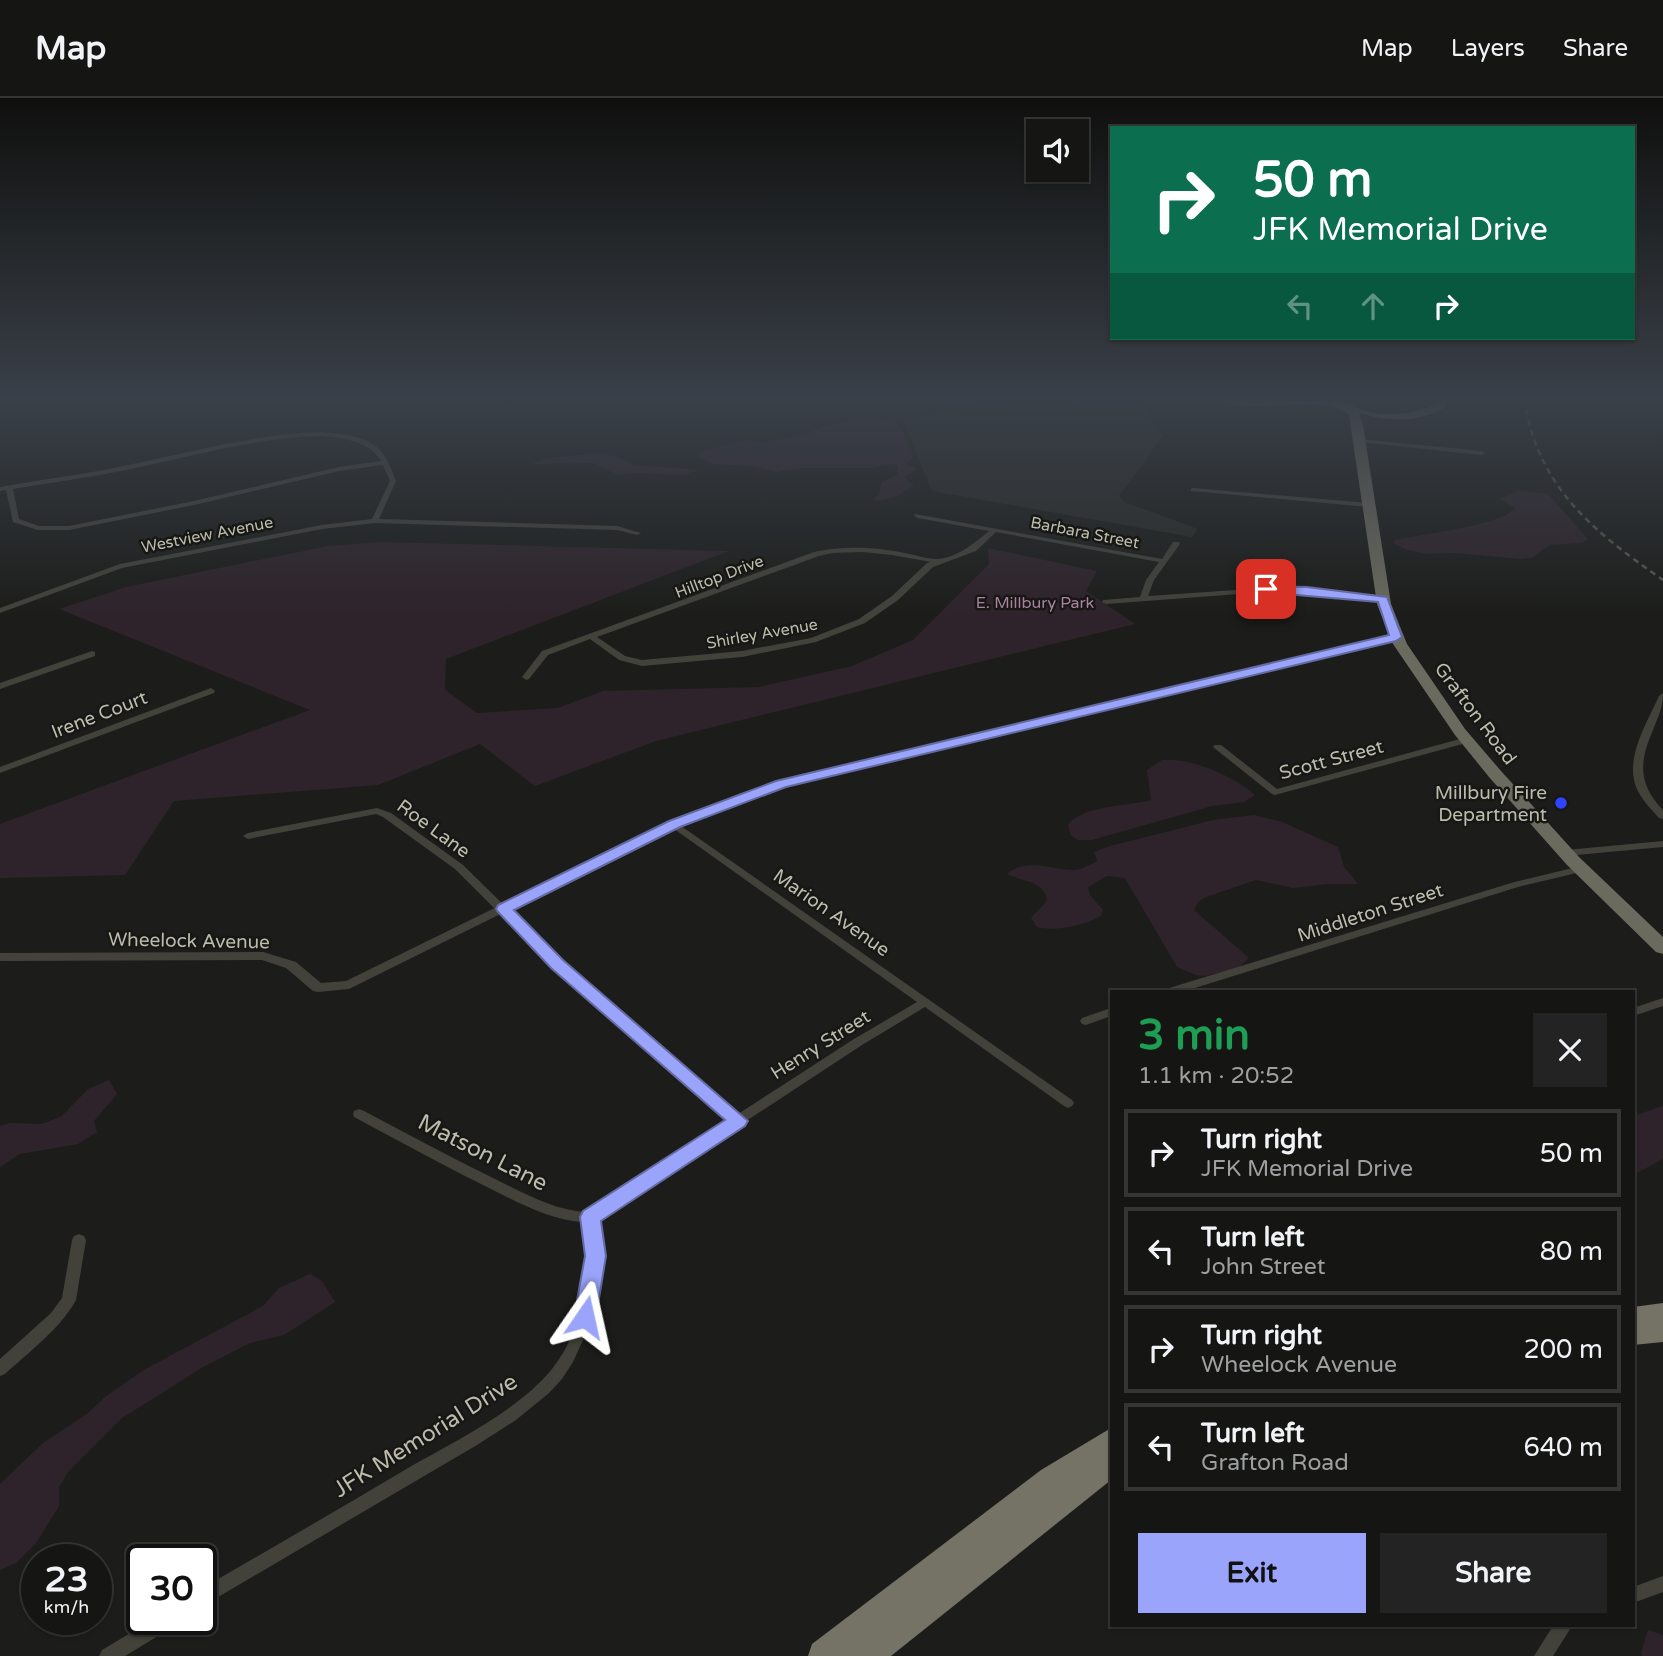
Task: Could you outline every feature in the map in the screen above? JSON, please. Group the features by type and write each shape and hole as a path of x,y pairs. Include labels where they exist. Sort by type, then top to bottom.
{"highway":[{"name":"Grafton Road","path":"1364,472 1383,599 1396,637 1466,740 1581,869 1663,948"},
{"path":"1635,1318 1663,1314"},
{"path":"1635,1334 1663,1331"},
{"path":"824,1656 1052,1480 1110,1442"},
{"path":"865,1656 1059,1501 1110,1464"}],"street":[{"path":"0,489 103,472"},
{"path":"9,487 13,516 21,523 38,528 69,528 328,472"},
{"path":"375,521 393,481 388,472"},
{"path":"1194,490 1369,505"},
{"name":"Barbara Street","path":"918,516 1163,561"},
{"name":"Westview Avenue","path":"0,611 120,566 322,527 375,521 617,528 637,533"},
{"name":"Shirley Avenue","path":"592,637 622,658 642,663 706,658 794,645 838,632 862,621 883,608 937,561 973,549 994,530"},
{"path":"1143,600 1150,580 1176,544"},
{"name":"Hilltop Drive","path":"526,677 545,653 831,551 872,549 937,561"},
{"path":"1106,602 1280,589 1383,599"},
{"name":"Wheelock Avenue","path":"0,957 263,956 291,965 318,988 339,988 368,978 674,824 745,795 807,776 1396,637"},
{"path":"0,686 92,654"},
{"name":"Irene Court","path":"0,770 211,691"},
{"path":"1663,696 1636,762 1636,771 1645,798 1663,816"},
{"name":"Scott Street","path":"1218,747 1275,792 1466,740"},
{"name":"Roe Lane","path":"248,836 377,811 387,815 459,867 557,964 738,1121"},
{"name":"Marion Avenue","path":"674,824 1068,1103"},
{"path":"1566,853 1663,844"},
{"name":"Middleton Street","path":"1176,990 1515,885 1581,869"},
{"name":"Henry Street","path":"738,1121 925,1002"},
{"path":"1635,1011 1663,1002"},
{"path":"1086,1021 1110,1012"},
{"name":"Matson Lane","path":"359,1114 469,1172 561,1215 578,1219 590,1217"},
{"path":"590,1217 738,1121"},
{"name":"JFK Memorial Drive","path":"217,1590 453,1450 516,1409 550,1382 569,1355 585,1317 596,1256 590,1217"},
{"path":"0,1369 56,1317 69,1300 79,1240"},
{"path":"1635,1594 1663,1584"},
{"path":"1543,1656 1562,1627"},
{"path":"108,1656 143,1635"}],"shaded area":[{"path":"924,472 1137,472 1119,496 1125,502 1198,529 1192,537 932,491"}],"green space":[{"path":"611,472 695,472 682,475 618,475"},
{"path":"897,472 913,472 904,477 914,486 895,497 878,501 873,498 879,495 882,482 897,475"},
{"path":"1519,490 1548,494 1588,539 1582,543 1550,545 1533,557 1521,559 1453,553 1425,554 1393,543 1395,540 1478,524 1508,514 1515,508 1500,499"},
{"name":"E. Millbury Park","path":"379,542 729,551 446,659 445,690 477,713 558,708 603,691 759,687 852,666 913,640 989,564 988,548 1097,571 1086,591 1135,624 656,741 535,786 480,744 378,785 174,801 125,875 0,878 0,824 310,710 59,609 126,587 328,546"},
{"path":"1162,760 1186,762 1211,769 1255,795 1244,802 1212,806 1092,840 1078,840 1070,835 1068,824 1086,813 1151,800 1147,770"},
{"path":"1254,815 1282,822 1338,847 1344,867 1358,884 1293,888 1256,880 1206,897 1198,902 1194,910 1249,958 1238,968 1206,976 1177,967 1125,878 1107,876 1088,887 1090,895 1103,910 1101,916 1078,925 1052,929 1037,927 1031,918 1047,901 1042,889 1007,874 1031,865 1079,869 1096,862 1094,852 1110,846 1213,820"},
{"path":"109,1080 117,1094 94,1121 97,1132 78,1144 20,1154 0,1167 0,1126 9,1123 42,1124 62,1116 88,1089"},
{"path":"1663,1106 1663,1159 1635,1174 1635,1115"},
{"path":"310,1274 322,1281 335,1302 284,1335 250,1343 205,1366 122,1418 68,1472 59,1487 59,1506 36,1543 21,1544 21,1558 0,1570 0,1484 43,1443 88,1413 105,1397 142,1371 263,1306 279,1288"},
{"path":"1648,1630 1663,1635 1663,1656 1642,1656"}],"railway":[{"path":"1550,472 1592,525 1663,580"}],"place":[{"name":"Millbury Fire Department","path":"1561,803"}],"route":[{"path":"585,1317 596,1256 590,1217 738,1121 557,964 504,909 699,813 807,776 1396,637 1383,599 1266,589"}]}
